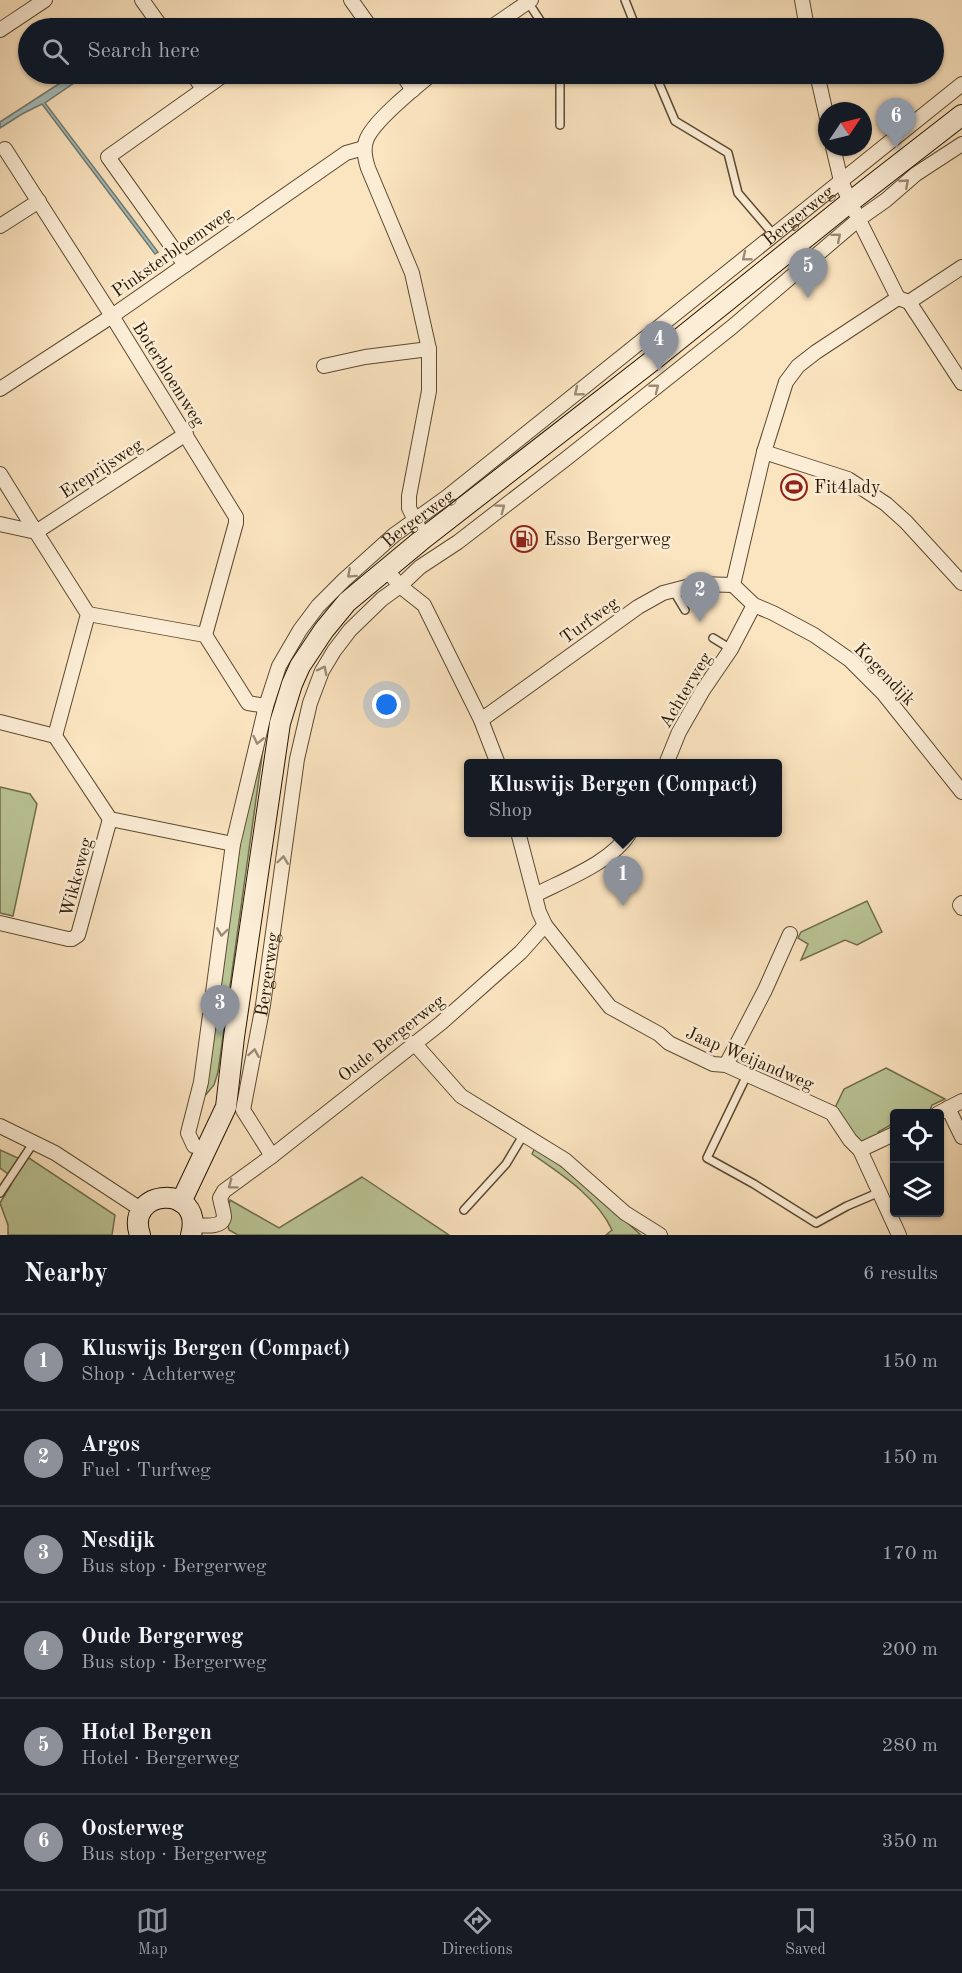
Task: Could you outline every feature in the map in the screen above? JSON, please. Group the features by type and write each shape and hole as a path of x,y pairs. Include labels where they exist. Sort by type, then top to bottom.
{"main road":[{"name":"Bergerweg","path":"175,1199 226,1107 275,754 285,704 300,666 324,630 338,611 386,569 652,361 854,210 962,115"},
{"name":"Bergerweg","path":"175,1199 194,1146 231,1064"},
{"path":"140,1235 138,1224 142,1210 158,1197 175,1199 188,1208 192,1216 192,1230"}],"street":[{"path":"0,30 45,0"},
{"path":"142,0 155,18"},
{"path":"351,0 364,18"},
{"path":"802,0 805,18"},
{"path":"505,18 530,1"},
{"path":"200,84 203,89"},
{"path":"185,265 108,157 210,84"},
{"path":"409,84 413,90"},
{"path":"420,84 375,126 366,139 364,156 412,273 429,349 429,391 409,496 409,508 415,520 431,533"},
{"path":"819,84 823,102"},
{"name":"Bergerweg","path":"194,1146 188,1133 201,1082 233,844 266,706 279,666 306,622 318,606 344,580 394,535 447,497 962,84"},
{"name":"Bergerweg","path":"272,1156 243,1110 262,1005 297,759 310,703 322,671 334,651 370,609 420,567 526,489 732,327 854,210 886,200 916,174 962,144"},
{"name":"Pinksterbloemweg","path":"0,388 112,316 346,153 364,148"},
{"name":"Boterbloemweg","path":"5,149 112,316 236,517 205,635"},
{"path":"835,156 841,181 854,210 904,300 962,383"},
{"path":"0,226 39,201"},
{"path":"733,585 764,452 786,382 798,366 816,352 962,267"},
{"path":"324,366 365,357 429,349"},
{"name":"Ereprijsweg","path":"36,532 186,434"},
{"path":"764,452 848,479 886,504 906,522 962,583"},
{"path":"524,460 526,489"},
{"path":"0,474 88,614 56,736"},
{"path":"0,524 36,532"},
{"name":"Bergerweg","path":"431,533 470,532"},
{"path":"386,569 400,586 424,605 481,720 496,759"},
{"name":"Turfweg","path":"481,720 638,607 663,593 698,584 733,585"},
{"name":"Kogendijk","path":"733,585 754,605 814,635 850,660 883,693 962,792"},
{"name":"Achterweg","path":"668,759 679,732 703,690 731,649 754,605"},
{"path":"88,614 205,635 248,703 266,706"},
{"path":"0,722 56,736 110,819 233,844"},
{"name":"Wikkeweg","path":"0,923 68,939 78,935 110,819"},
{"path":"519,837 539,912 545,925"},
{"path":"535,895 603,860 628,837"},
{"path":"962,903 960,905 962,908"},
{"name":"Oude Bergerweg","path":"192,1230 221,1223 224,1216 220,1195 441,1023 522,952 545,925"},
{"name":"Jaap Weijandweg","path":"545,925 610,1007 659,1034 669,1043 713,1064 726,1065 832,1113 850,1140 860,1150 899,1235"},
{"path":"726,1065 765,990 790,933"},
{"path":"414,1043 461,1096 565,1160 626,1213 660,1235"},
{"path":"944,1110 962,1101"},
{"path":"944,1112 962,1137"},
{"path":"0,1126 55,1153 142,1210"},
{"path":"860,1150 890,1136"}],"lane":[{"path":"625,0 632,18"},
{"path":"530,1 539,18"},
{"path":"560,84 560,125"},
{"path":"659,84 675,122 728,153 738,193 774,235"},
{"path":"674,590 685,610"},
{"path":"713,638 731,649"},
{"path":"747,1075 707,1158 816,1223 880,1192"},
{"path":"464,1210 506,1164 524,1134"},
{"path":"0,1193 34,1142"}],"green space":[{"path":"264,742 218,1072 214,1085 203,1098 241,837"},
{"path":"0,787 30,794 37,804 13,916 0,913"},
{"path":"867,901 882,932 857,945 845,940 801,960 808,944 798,938 801,932"},
{"path":"886,1068 945,1099 932,1105 930,1109 890,1109 890,1125 878,1132 879,1136 864,1142 856,1140 834,1110 844,1089"},
{"path":"536,1146 590,1189 641,1235 606,1235 612,1230 597,1207 577,1187 532,1154"},
{"path":"0,1150 20,1159 29,1158 115,1215 112,1235 8,1235 8,1225 0,1203 11,1185 8,1174 0,1168"},
{"path":"362,1177 449,1235 238,1235 229,1230 226,1217 230,1200 279,1228"}],"water":[{"path":"59,84 73,84 45,103 158,252 155,254 42,104 0,128 0,122"}],"place":[{"name":"Oosterweg","path":"896,148"},
{"name":"Hotel Bergen","path":"808,298"},
{"name":"Oude Bergerweg","path":"659,371"},
{"name":"Fit4lady","path":"794,487"},
{"name":"Esso Bergerweg","path":"524,539"},
{"name":"Argos","path":"700,622"},
{"name":"Kluswijs Bergen (Compact)","path":"623,906"},
{"name":"Nesdijk","path":"220,1035"}]}
